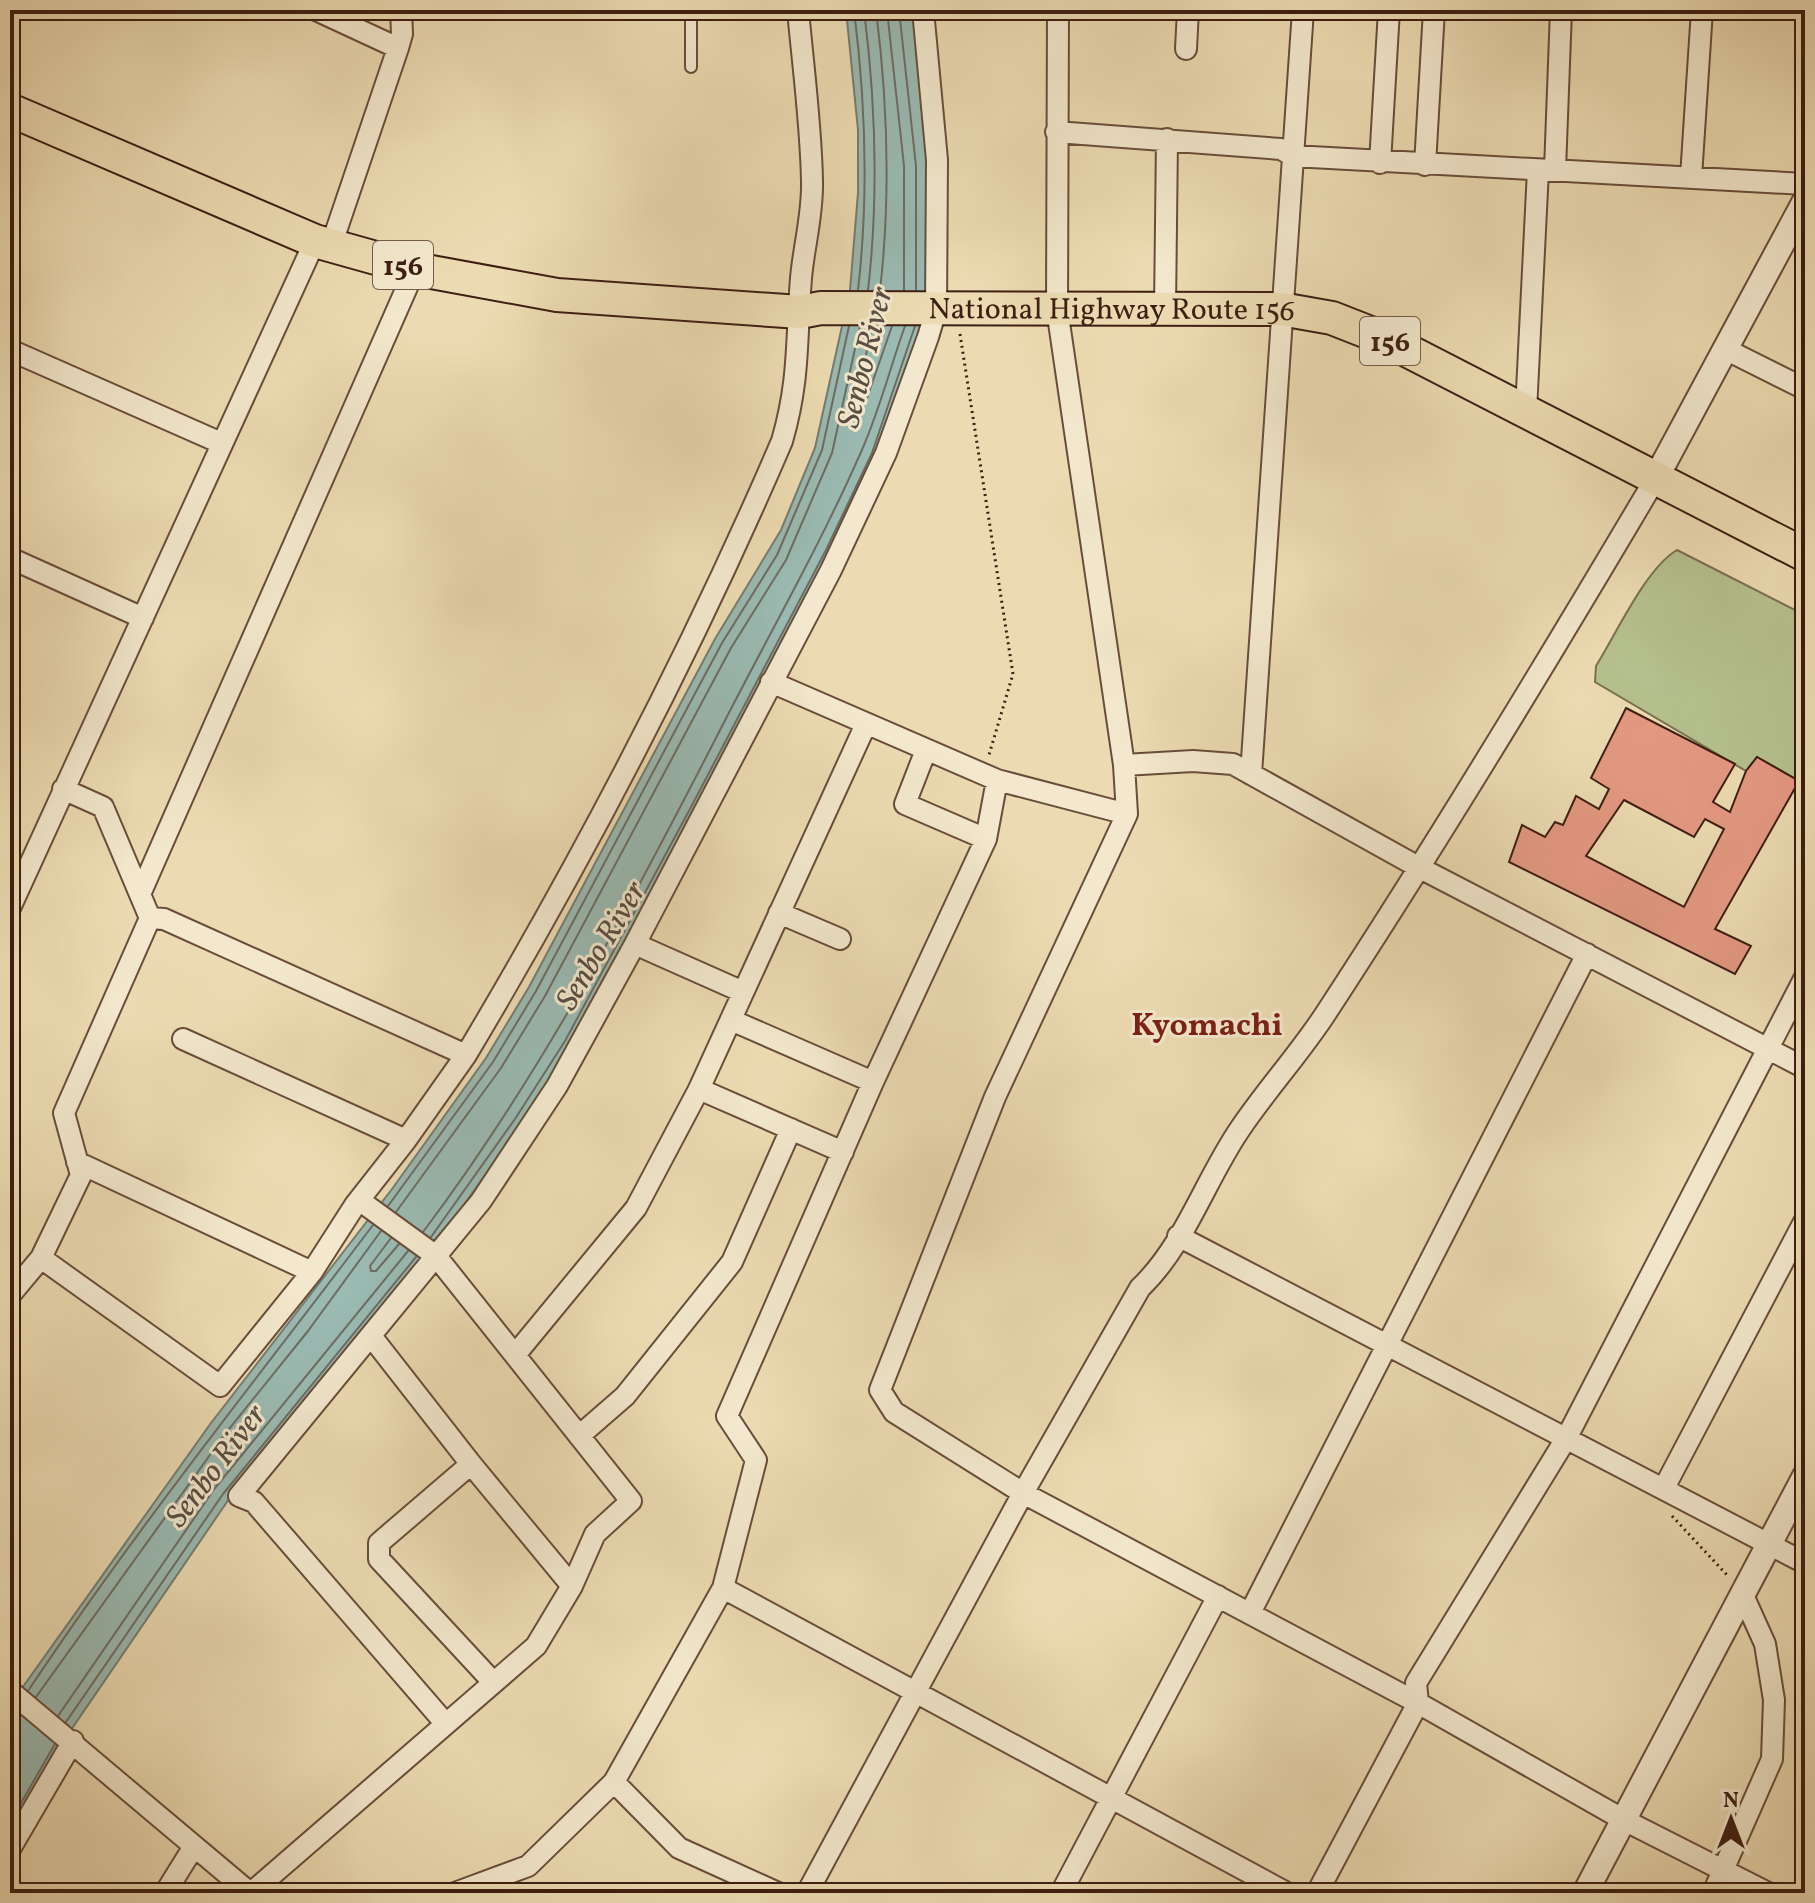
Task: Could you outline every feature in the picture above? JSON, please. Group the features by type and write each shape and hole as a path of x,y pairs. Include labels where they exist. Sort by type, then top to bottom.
{"highway":[{"name":"National Highway Route 156","path":"10,110 315,241 415,269 557,295 811,310 1281,309 1332,318 1383,338 1804,551"}],"street":[{"path":"316,10 398,48"},
{"path":"10,908 315,241 333,240 398,48 402,34 401,10"},
{"path":"41,1258 220,1386 364,1204 466,1055 525,957 661,706 763,485 793,401 811,310 812,181 798,10"},
{"path":"445,1723 254,1502 239,1496 371,1336 433,1254 481,1201 557,1086 831,570 886,453 940,310 937,160 923,10"},
{"path":"1058,10 1057,309 1124,765 1127,814 995,1097 880,1390 894,1412 1023,1493 1418,1703 1624,1820 1768,1893"},
{"path":"1186,49 1188,10"},
{"path":"1251,774 1303,10"},
{"path":"1380,163 1389,10"},
{"path":"1425,165 1434,10"},
{"path":"1526,411 1561,10"},
{"path":"1691,177 1702,10"},
{"path":"1056,132 1281,149 1293,156 1380,163 1805,184"},
{"path":"1165,309 1167,139"},
{"path":"807,1893 1023,1493 1140,1288 1154,1274 1178,1236 1239,1130 1325,1015 1420,868 1657,476 1805,201"},
{"path":"141,892 415,269"},
{"path":"1725,349 1805,389"},
{"path":"10,350 221,443"},
{"path":"10,558 143,618"},
{"path":"771,682 991,777 1127,814"},
{"path":"515,1355 636,1208 699,1089 866,724"},
{"path":"926,750 905,804 986,839"},
{"path":"1124,765 1193,761 1233,764 1420,868 1805,1068"},
{"path":"455,1893 528,1866 614,1782 723,1588 756,1460 727,1416 873,1082 986,839 991,777"},
{"path":"10,1295 41,1258 81,1175 64,1113 150,918 103,807 63,789"},
{"path":"779,913 840,939"},
{"path":"150,918 164,919 466,1055"},
{"path":"635,944 743,992"},
{"path":"1250,1613 1587,954"},
{"path":"1317,1893 1418,1703 1416,1683 1567,1437 1805,977"},
{"path":"731,1020 873,1082"},
{"path":"183,1039 406,1140"},
{"path":"699,1089 843,1152"},
{"path":"579,1436 625,1396 732,1262 791,1129"},
{"path":"77,1162 312,1272"},
{"path":"10,1691 250,1893 536,1646 572,1586 595,1534 631,1501 433,1254 364,1204"},
{"path":"1664,1488 1805,1220"},
{"path":"1178,1236 1805,1563"},
{"path":"371,1336 572,1586"},
{"path":"471,1464 379,1543 379,1559 493,1682"},
{"path":"1585,1893 1805,1476"},
{"path":"723,1588 1287,1893"},
{"path":"1713,1893 1772,1759 1774,1700 1765,1644 1742,1593"},
{"path":"1061,1893 1218,1596"},
{"path":"10,1849 73,1741"},
{"path":"614,1782 679,1848 778,1893"},
{"path":"165,1893 193,1848"}],"lane":[{"path":"691,10 691,67"},
{"path":"1793,1893 1805,1881"}],"path":[{"path":"940,310 1001,579 1013,674 991,777"},
{"path":"1664,1488 1663,1500 1675,1521 1742,1593"}],"green space":[{"path":"1677,550 1805,615 1805,784 1757,757 1746,771 1595,682 1596,666 1632,603 1654,571"}],"water":[{"name":"Senbo River","path":"846,10 917,10 927,91 935,287 879,456 572,1045 522,1123 442,1236 229,1499 73,1727 10,1837 10,1705 211,1423 392,1189 486,1058 529,987 715,639 781,530 815,448 850,290 858,193 858,130"}],"building":[{"path":"1626,708 1735,764 1713,802 1730,812 1746,771 1757,757 1799,781 1715,929 1751,946 1735,974 1509,862 1522,825 1545,837 1555,822 1563,825 1576,796 1599,809 1609,789 1591,778","holes":["1624,800 1694,837 1705,819 1724,829 1684,907 1586,856"]}],"district":[{"name":"Kyomachi","path":"1207,1024"}]}
